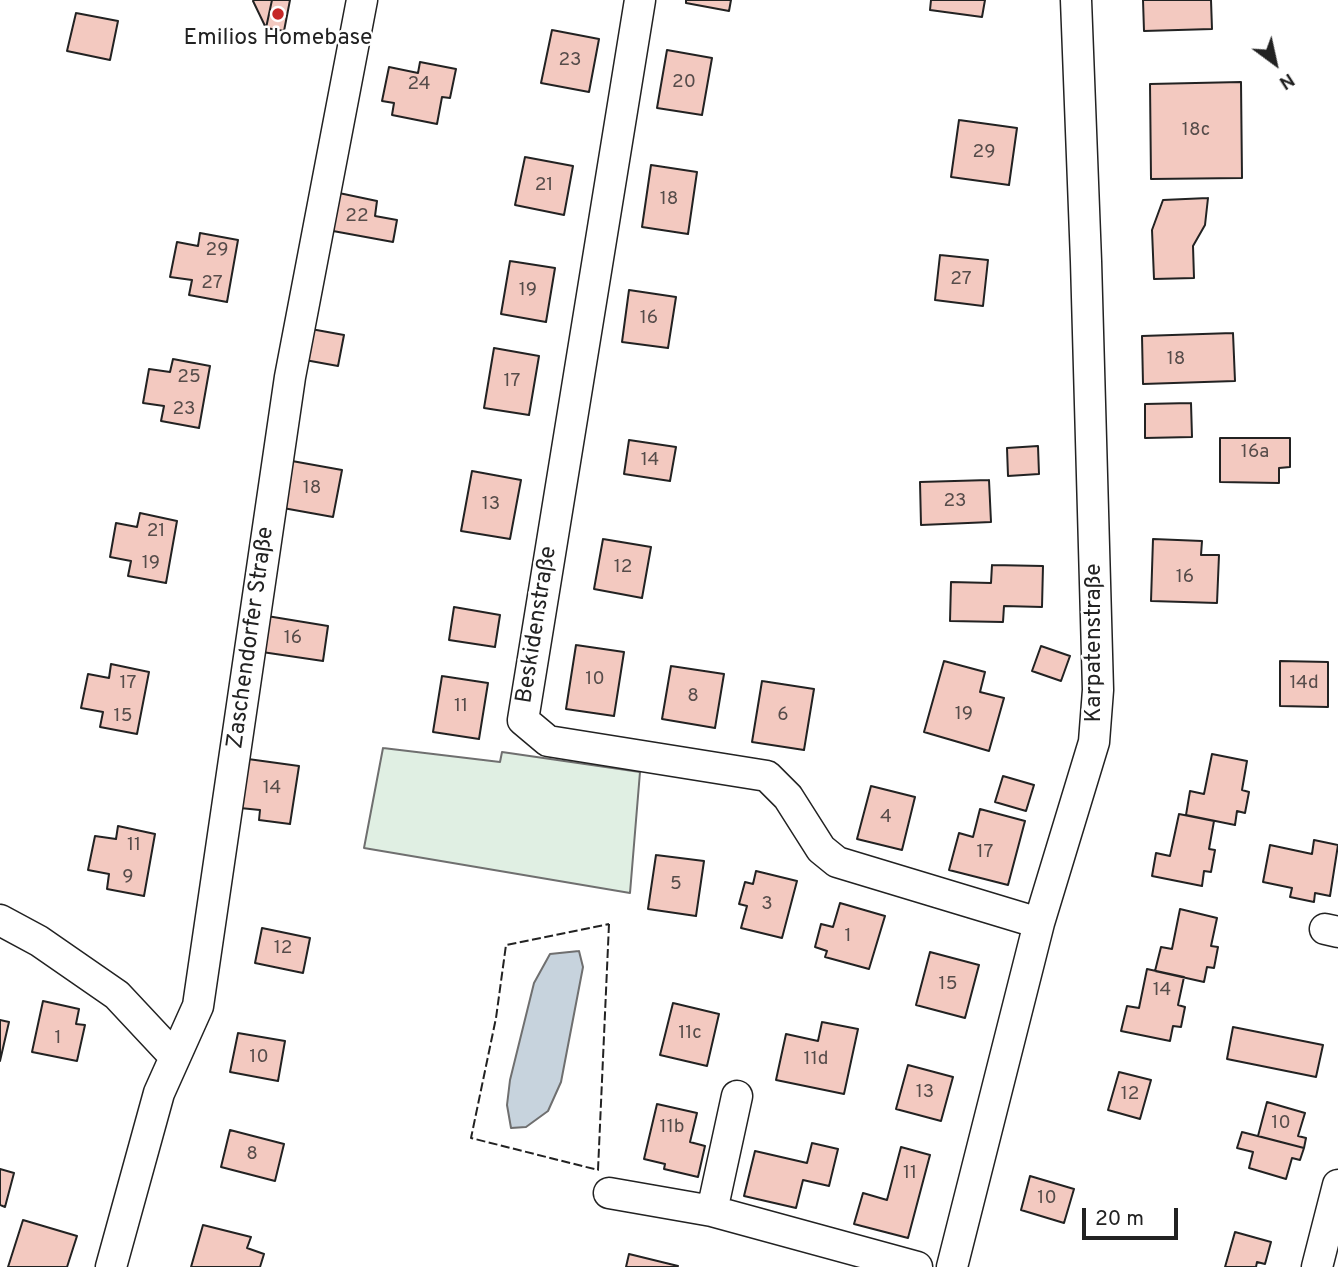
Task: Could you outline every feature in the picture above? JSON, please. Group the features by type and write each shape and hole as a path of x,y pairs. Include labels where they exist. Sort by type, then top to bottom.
{"street":[{"name":"Zaschendorfer Straße","path":"111,1267 159,1093 198,1006 290,377 362,0"},
{"name":"Beskidenstraße","path":"640,0 523,720 548,741 767,776 788,797 821,849 837,862 1039,923"},
{"name":"Karpatenstraße","path":"952,1267 1039,923 1094,742 1098,690 1076,0"},
{"path":"0,920 39,941 117,995 175,1057"},
{"path":"712,1211 737,1096"},
{"path":"1317,1267 1338,1185"},
{"path":"609,1193 712,1211 918,1267"}],"green space":[{"path":"383,748 500,762 502,752 640,772 630,893 364,848"}],"shaded area":[{"path":"579,951 583,967 561,1082 548,1111 526,1127 511,1128 507,1105 510,1080 534,983 550,954"}],"building":[{"path":"272,0 266,28 253,1"},
{"name":"Emilios Homebase","path":"272,0 290,0 284,31 266,28"},
{"path":"686,0 731,0 729,11 686,3"},
{"path":"931,0 985,0 982,17 930,10"},
{"path":"1143,0 1211,0 1212,29 1144,31"},
{"path":"76,13 118,21 110,60 67,51"},
{"path":"552,30 599,39 589,92 541,83"},
{"path":"667,50 712,58 702,115 657,108"},
{"path":"420,62 456,69 450,98 442,97 437,124 392,115 394,103 382,101 389,67 418,73"},
{"path":"1241,82 1242,178 1151,179 1150,84"},
{"path":"959,120 1017,128 1009,185 951,177"},
{"path":"525,157 573,166 564,215 515,205"},
{"path":"651,165 697,172 688,234 642,227"},
{"path":"339,193 377,201 375,216 397,220 393,242 333,231"},
{"path":"1208,198 1205,225 1193,246 1194,278 1154,279 1152,230 1163,200"},
{"path":"200,233 238,240 227,302 189,295 192,280 170,277 177,242 198,246"},
{"path":"940,255 988,260 983,306 935,300"},
{"path":"510,261 555,268 546,322 501,314"},
{"path":"629,290 676,297 668,348 622,342"},
{"path":"311,329 344,335 338,366 305,360"},
{"path":"1233,333 1235,381 1143,384 1142,336"},
{"path":"494,348 539,356 529,415 484,408"},
{"path":"173,359 210,366 199,428 161,421 164,406 143,403 149,369 170,372"},
{"path":"1191,403 1192,437 1145,438 1145,404"},
{"path":"1220,438 1290,438 1290,467 1279,468 1279,483 1220,482"},
{"path":"629,440 676,447 670,481 624,474"},
{"path":"1038,446 1039,474 1008,476 1007,448"},
{"path":"292,461 342,470 333,517 283,508"},
{"path":"472,471 521,480 510,539 461,531"},
{"path":"989,480 991,522 921,525 920,482"},
{"path":"140,513 177,521 166,583 128,576 131,561 110,557 116,523 137,527"},
{"path":"603,539 651,547 642,598 594,589"},
{"path":"1153,539 1202,541 1201,555 1219,555 1217,603 1151,601"},
{"path":"992,565 1043,566 1042,607 1004,606 1003,622 950,621 951,582 991,583"},
{"path":"454,607 500,615 495,647 449,640"},
{"path":"267,616 328,626 323,661 262,652"},
{"path":"576,645 624,652 614,716 566,709"},
{"path":"1041,646 1070,656 1061,681 1032,671"},
{"path":"944,661 985,672 980,692 1004,698 989,751 924,732"},
{"path":"1280,661 1328,662 1328,707 1280,706"},
{"path":"111,664 149,672 137,734 100,727 103,712 81,708 88,674 109,678"},
{"path":"671,666 724,674 715,728 662,719"},
{"path":"442,676 488,683 479,739 433,732"},
{"path":"762,681 814,689 804,750 752,742"},
{"path":"1212,754 1247,761 1242,790 1249,792 1245,813 1237,811 1235,825 1186,815 1190,791 1204,794"},
{"path":"248,759 299,766 290,824 259,820 260,810 240,808"},
{"path":"1003,776 1034,785 1026,811 995,802"},
{"path":"871,786 915,797 902,850 857,839"},
{"path":"980,809 1025,821 1008,885 949,870 959,833 973,837"},
{"path":"1179,814 1214,821 1209,849 1215,850 1211,872 1204,871 1202,886 1152,876 1156,853 1170,856"},
{"path":"118,826 155,834 144,896 107,889 109,874 88,870 95,836 116,839"},
{"path":"1314,840 1338,845 1330,896 1315,893 1314,902 1290,897 1292,888 1263,882 1270,845 1312,854"},
{"path":"656,855 704,861 696,916 648,909"},
{"path":"756,871 797,881 782,938 741,928 747,906 739,904 745,882 753,884"},
{"path":"840,903 885,916 869,969 825,957 827,951 815,947 821,924 833,927"},
{"path":"1180,909 1217,918 1211,946 1218,947 1214,968 1207,967 1204,982 1155,971 1161,947 1172,949"},
{"path":"262,928 310,938 303,973 255,963"},
{"path":"930,952 979,965 965,1018 916,1005"},
{"path":"1147,969 1184,977 1178,1005 1185,1007 1181,1027 1173,1026 1170,1041 1121,1031 1127,1006 1139,1008"},
{"path":"43,1001 79,1009 76,1024 85,1025 77,1061 32,1052"},
{"path":"673,1003 719,1014 707,1066 660,1055"},
{"path":"0,1020 9,1022 0,1061"},
{"path":"822,1022 858,1029 844,1094 776,1080 786,1034 818,1041"},
{"path":"1233,1027 1323,1045 1316,1077 1227,1059"},
{"path":"238,1033 285,1041 278,1081 230,1072"},
{"path":"908,1065 953,1077 941,1121 896,1109"},
{"path":"1119,1072 1151,1080 1140,1119 1108,1110"},
{"path":"1267,1102 1305,1113 1298,1136 1306,1138 1304,1148 1258,1136"},
{"path":"657,1104 697,1113 690,1142 705,1146 698,1177 664,1169 665,1164 644,1159"},
{"path":"230,1130 284,1144 275,1181 221,1167"},
{"path":"1242,1132 1304,1148 1300,1160 1292,1158 1286,1179 1249,1168 1253,1152 1237,1148"},
{"path":"812,1143 838,1149 829,1186 803,1180 796,1208 744,1196 755,1151 807,1163"},
{"path":"901,1147 930,1155 908,1238 854,1224 863,1193 887,1200"},
{"path":"0,1169 14,1173 5,1207 0,1205"},
{"path":"1030,1176 1074,1189 1064,1223 1021,1210"},
{"path":"23,1220 77,1236 67,1267 8,1267"},
{"path":"203,1225 251,1237 247,1248 264,1254 260,1267 191,1267"},
{"path":"1235,1232 1271,1242 1265,1264 1257,1262 1256,1267 1225,1267"},
{"path":"629,1254 678,1266 626,1267"}],"fence":[{"path":"609,924 598,1170 471,1138 496,1018 506,945 609,924"}],"place":[{"name":"Emilios Homebase","path":"278,14"}]}
